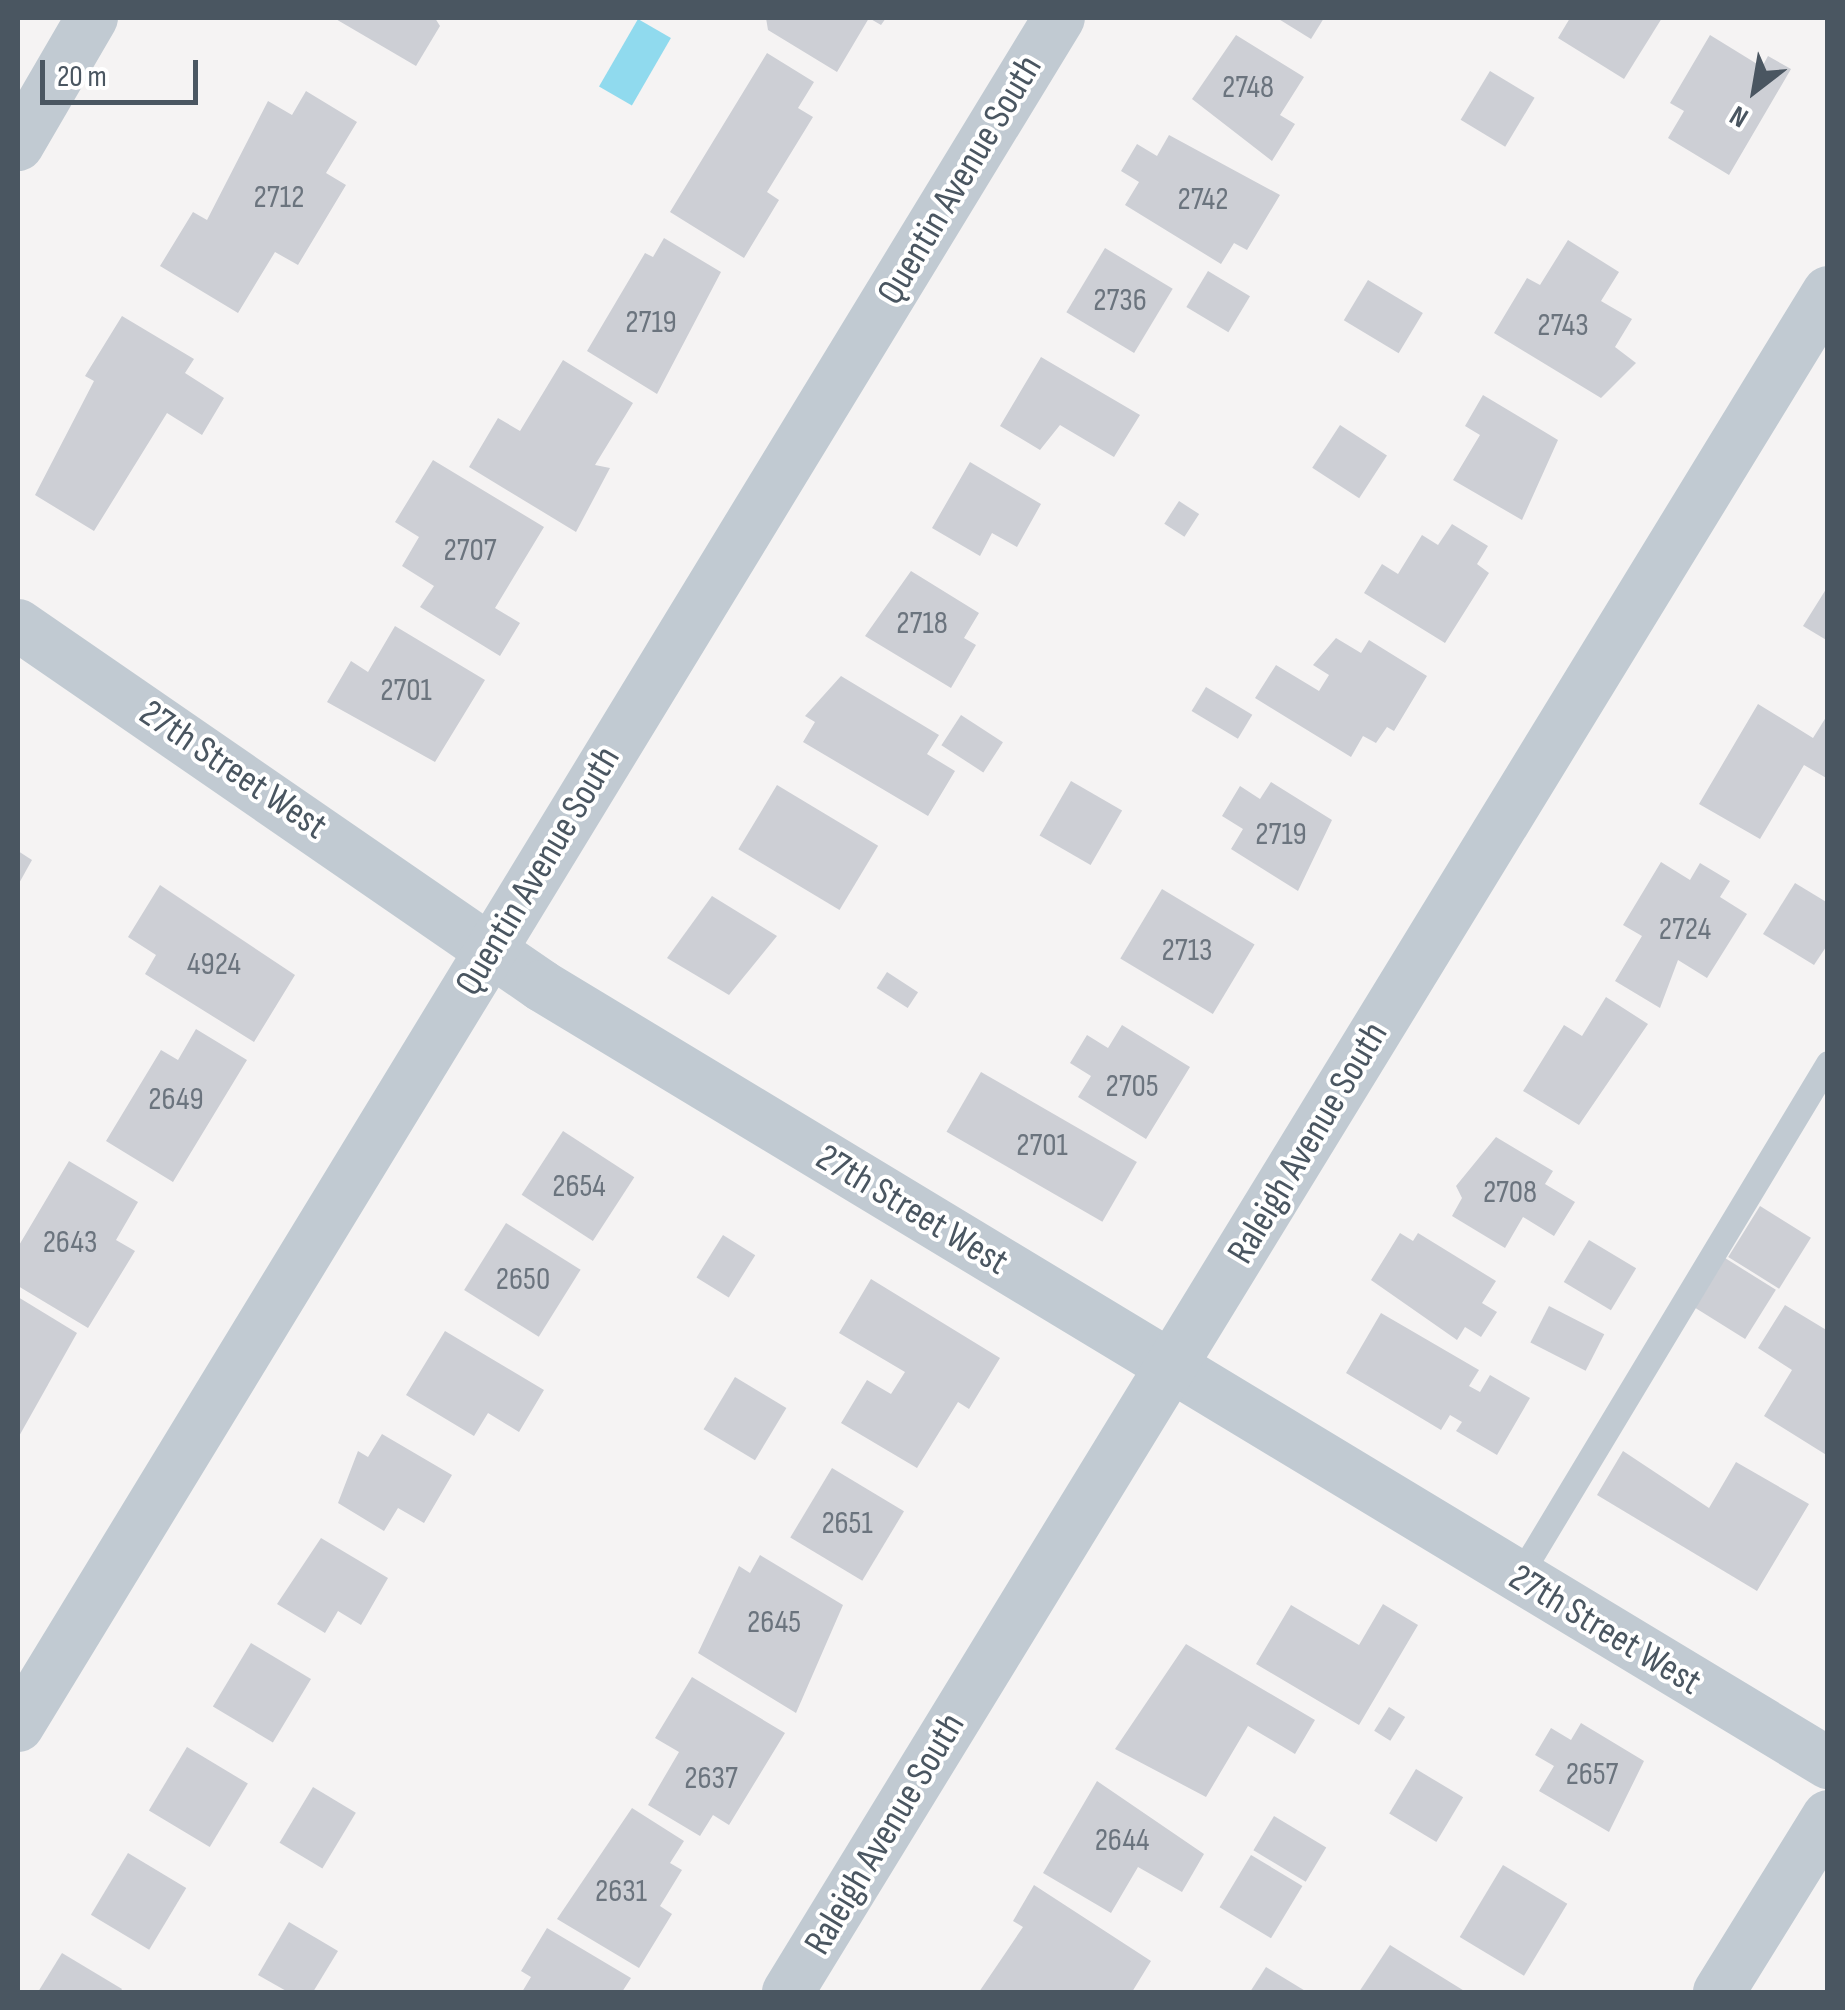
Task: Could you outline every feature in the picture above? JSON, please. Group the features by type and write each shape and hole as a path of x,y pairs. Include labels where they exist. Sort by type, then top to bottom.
{"street":[{"path":"18,145 92,18"},
{"name":"Quentin Avenue South","path":"18,1726 1059,18"},
{"name":"Raleigh Avenue South","path":"788,1992 1828,292"},
{"name":"27th Street West","path":"18,625 492,948 1170,1368 1828,1764"},
{"path":"1719,1992 1828,1816"}],"lane":[{"path":"1518,1578 1828,1064"}],"water":[{"path":"638,19 671,38 632,106 599,87"}],"building":[{"path":"334,18 435,18 440,26 416,66"},
{"path":"766,18 869,18 837,72 768,30"},
{"path":"1277,18 1324,18 1311,39"},
{"path":"1570,18 1662,18 1624,79 1558,38"},
{"path":"1236,35 1304,77 1280,115 1295,124 1272,161 1192,99"},
{"path":"1710,35 1762,67 1768,56 1791,69 1729,175 1668,138 1684,111 1670,103"},
{"path":"767,53 814,82 798,108 813,117 767,192 779,200 744,258 670,212"},
{"path":"1490,71 1535,98 1505,147 1461,120"},
{"path":"306,91 357,122 326,173 346,185 298,265 275,252 238,313 160,266 193,212 207,220 268,101 292,115"},
{"path":"1169,135 1280,195 1247,250 1234,243 1221,264 1125,205 1139,182 1121,171 1137,144 1157,156"},
{"path":"664,238 721,272 657,394 587,351 645,253 653,257"},
{"path":"1568,240 1619,272 1601,301 1632,319 1615,347 1636,363 1601,398 1494,333 1527,278 1540,285"},
{"path":"1105,248 1173,289 1134,353 1066,312"},
{"path":"1208,271 1250,296 1228,332 1186,307"},
{"path":"1368,280 1423,313 1399,353 1344,320"},
{"path":"122,316 194,359 185,373 224,398 202,435 167,413 94,531 35,495 94,381 85,376"},
{"path":"1041,357 1140,415 1114,457 1060,425 1040,450 1000,426"},
{"path":"563,360 633,403 595,465 610,468 576,532 469,467 498,418 520,431"},
{"path":"1483,395 1558,440 1522,520 1453,480 1480,435 1465,426"},
{"path":"1340,425 1387,455 1359,498 1312,468"},
{"path":"433,460 544,527 495,608 520,623 500,656 420,607 434,586 402,566 419,537 395,522"},
{"path":"970,462 1041,504 1017,547 992,533 980,556 932,528"},
{"path":"1179,501 1199,514 1184,537 1164,524"},
{"path":"1452,524 1488,546 1477,564 1489,573 1445,643 1364,593 1382,564 1398,574 1422,535 1438,545"},
{"path":"911,571 979,613 964,638 976,645 951,688 865,636"},
{"path":"1828,586 1828,641 1803,626"},
{"path":"395,626 485,680 435,762 327,702 351,661 368,672"},
{"path":"1336,638 1361,653 1369,640 1427,676 1394,731 1387,727 1376,743 1363,736 1351,757 1255,698 1276,665 1319,691 1329,675 1313,665"},
{"path":"841,676 939,735 927,754 955,771 928,816 803,742 815,722 805,716"},
{"path":"1206,687 1252,715 1238,739 1192,711"},
{"path":"1758,704 1813,738 1828,714 1828,779 1804,765 1760,839 1699,804"},
{"path":"961,715 1003,742 983,772 941,745"},
{"path":"1071,781 1122,810 1091,865 1040,836"},
{"path":"1271,782 1332,820 1298,891 1231,849 1243,829 1222,816 1240,786 1260,799"},
{"path":"777,785 878,846 840,910 738,849"},
{"path":"18,851 32,860 18,885"},
{"path":"1661,862 1690,880 1700,863 1730,881 1720,897 1747,914 1707,978 1678,960 1660,1008 1615,981 1642,936 1623,925"},
{"path":"1795,883 1828,903 1828,944 1814,965 1763,934"},
{"path":"160,885 295,975 254,1042 145,974 156,955 128,937"},
{"path":"1162,889 1255,945 1213,1014 1120,958"},
{"path":"712,896 777,936 729,995 667,958"},
{"path":"887,972 918,992 908,1008 877,988"},
{"path":"1606,997 1648,1024 1579,1125 1523,1091 1564,1025 1582,1036"},
{"path":"1122,1025 1190,1067 1146,1139 1078,1097 1091,1076 1070,1063 1087,1035 1108,1048"},
{"path":"196,1029 247,1060 173,1182 106,1141 161,1050 178,1060"},
{"path":"981,1072 1137,1162 1102,1222 946,1132"},
{"path":"563,1131 634,1177 593,1241 522,1195"},
{"path":"1496,1137 1553,1171 1545,1184 1575,1202 1554,1236 1523,1217 1505,1248 1452,1216 1462,1198 1456,1186"},
{"path":"69,1161 138,1202 116,1240 135,1251 88,1328 18,1286 18,1247"},
{"path":"1760,1206 1811,1238 1779,1289 1728,1257"},
{"path":"506,1223 581,1270 539,1337 464,1290"},
{"path":"1400,1233 1413,1241 1418,1233 1496,1281 1482,1303 1497,1312 1481,1337 1465,1327 1457,1340 1371,1280"},
{"path":"723,1235 755,1255 729,1298 697,1277"},
{"path":"1589,1240 1636,1268 1611,1310 1564,1282"},
{"path":"1725,1258 1776,1290 1745,1339 1694,1307"},
{"path":"871,1279 1000,1358 969,1409 958,1402 917,1468 841,1423 867,1380 891,1394 905,1372 839,1333"},
{"path":"18,1297 77,1333 18,1438"},
{"path":"1785,1305 1828,1331 1828,1456 1764,1416 1792,1370 1758,1348"},
{"path":"1549,1306 1604,1334 1586,1371 1530,1343"},
{"path":"1381,1313 1479,1370 1469,1386 1480,1392 1490,1375 1530,1398 1497,1455 1456,1431 1462,1422 1450,1415 1441,1430 1346,1373"},
{"path":"445,1331 544,1390 519,1432 488,1413 474,1436 406,1395"},
{"path":"735,1377 786,1408 755,1460 704,1429"},
{"path":"382,1434 452,1475 424,1523 398,1508 384,1531 338,1503 358,1451 368,1457"},
{"path":"1623,1451 1709,1508 1736,1462 1809,1504 1757,1591 1597,1495"},
{"path":"832,1468 904,1511 862,1581 790,1537"},
{"path":"321,1538 388,1578 361,1625 338,1611 325,1633 277,1604"},
{"path":"760,1555 843,1605 796,1713 698,1653 739,1566 750,1573"},
{"path":"1383,1604 1418,1625 1359,1725 1256,1664 1291,1605 1359,1645"},
{"path":"251,1643 311,1679 273,1742 213,1706"},
{"path":"1186,1644 1315,1720 1295,1754 1248,1726 1206,1797 1115,1749"},
{"path":"692,1677 785,1733 729,1825 713,1815 700,1836 648,1805 679,1752 655,1738"},
{"path":"1389,1707 1405,1717 1390,1741 1374,1731"},
{"path":"1581,1723 1644,1761 1609,1832 1539,1791 1554,1766 1535,1755 1551,1728 1571,1740"},
{"path":"187,1747 248,1784 210,1847 149,1810"},
{"path":"1416,1769 1463,1797 1436,1842 1389,1814"},
{"path":"1097,1781 1204,1854 1182,1892 1138,1867 1111,1913 1043,1873"},
{"path":"313,1787 356,1813 322,1868 280,1843"},
{"path":"632,1808 684,1841 670,1863 682,1870 660,1906 672,1914 639,1968 557,1919"},
{"path":"1274,1816 1326,1847 1306,1882 1253,1850"},
{"path":"128,1853 186,1888 149,1950 91,1915"},
{"path":"1251,1855 1302,1886 1271,1938 1220,1907"},
{"path":"1503,1865 1567,1904 1524,1976 1460,1937"},
{"path":"1034,1885 1151,1961 1132,1992 979,1992 1023,1927 1013,1921"},
{"path":"289,1922 338,1951 313,1992 288,1992 258,1975"},
{"path":"547,1928 631,1978 622,1992 522,1992 531,1977 521,1971"},
{"path":"1390,1945 1466,1992 1359,1992"},
{"path":"62,1953 122,1989 38,1992"},
{"path":"1266,1967 1307,1992 1250,1992"}]}
